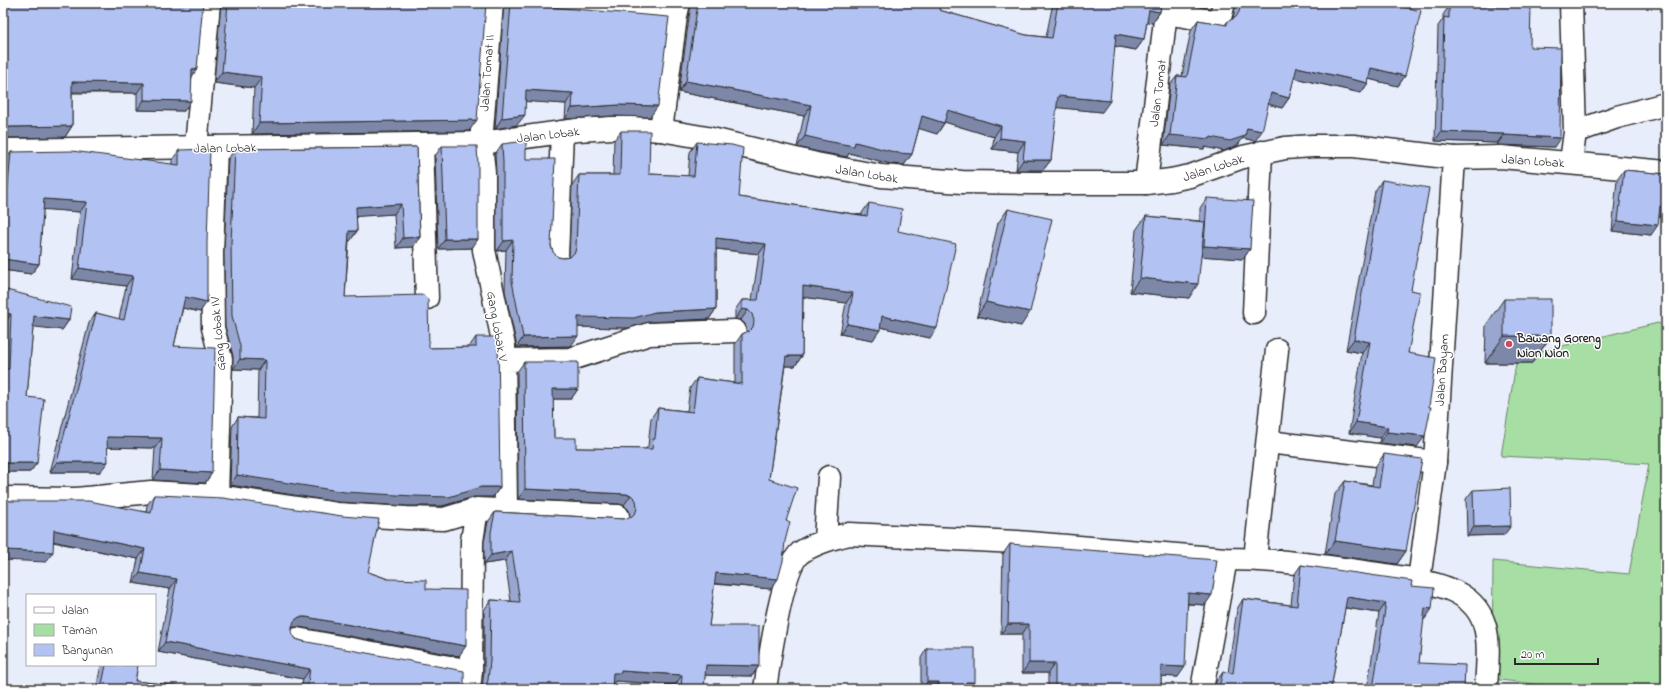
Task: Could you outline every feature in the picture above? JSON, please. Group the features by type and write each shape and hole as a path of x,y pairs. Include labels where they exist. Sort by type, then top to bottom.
{"street":[{"name":"Gang Lobak IV","path":"209,3 206,147 212,253 213,321 221,359 217,496"},
{"name":"Jalan Tomat II","path":"481,143 492,3"},
{"path":"521,3 677,9 661,130"},
{"path":"1167,8 1213,21 1220,18 1224,3"},
{"name":"Jalan Lobak","path":"3,150 481,143 562,132 612,128 661,130 707,138 816,164 881,176 962,182 1146,183 1190,176 1243,156 1261,152 1306,146 1335,145 1454,158 1501,157 1571,162 1575,132 1571,3"},
{"name":"Jalan Tomat","path":"1146,183 1167,8"},
{"path":"1575,132 1618,117 1666,104"},
{"path":"557,256 562,132"},
{"name":"Gang Lobak V","path":"481,143 484,173 484,250 504,346 505,360 506,510"},
{"path":"422,144 427,298"},
{"path":"1254,313 1261,152"},
{"name":"Jalan Bayam","path":"1420,580 1435,462 1454,158"},
{"path":"1571,162 1666,172"},
{"path":"505,360 571,360 649,334 735,331"},
{"path":"1255,559 1277,350"},
{"path":"1268,442 1435,462"},
{"path":"825,540 829,477"},
{"path":"3,498 76,499 151,492 217,496 337,514 407,518 444,519 477,509 618,516"},
{"path":"297,639 470,680 472,541 477,509"},
{"path":"765,689 786,578 799,554 825,540 849,534 1018,542 1226,559 1255,559 1313,565 1420,580 1449,588 1464,596 1477,607 1483,618 1488,648 1486,689"},
{"path":"1202,689 1226,559"}],"green space":[{"path":"1658,323 1666,326 1666,689 1576,689 1492,679 1493,561 1629,574 1649,464 1501,456 1517,357"}],"building":[{"path":"3,3 203,3 197,69 192,69 191,101 144,100 144,83 72,82 72,126 10,127 3,130"},
{"path":"228,3 486,3 477,120 259,123 262,77 222,72"},
{"path":"511,3 669,17 658,106 619,105 572,108 573,93 526,90 525,115 502,118"},
{"path":"698,3 941,3 939,10 1026,35 1052,38 1058,3 1161,3 1160,12 1149,10 1144,39 1116,34 1110,101 1058,96 1051,160 1023,160 1025,141 1000,138 1001,126 948,110 944,123 922,116 912,154 898,153 855,142 854,146 805,136 811,105 686,81"},
{"path":"1241,3 1388,3 1421,11 1405,76 1371,68 1368,83 1297,67 1289,98 1271,93 1262,131 1247,128 1245,136 1230,141 1211,137 1210,139 1170,135 1177,76 1187,77 1198,20 1227,25 1227,22 1236,17"},
{"path":"1449,6 1531,6 1530,47 1561,48 1560,138 1441,132 1444,17 1449,18"},
{"path":"621,131 650,131 649,174 694,176 697,142 732,145 743,148 739,197 867,216 869,203 902,209 898,231 956,244 937,328 882,316 880,330 847,324 853,293 803,286 802,356 786,356 769,479 797,488 786,521 790,522 785,541 783,561 778,579 716,573 709,626 759,626 759,666 706,665 704,689 681,689 682,675 621,671 621,673 613,673 612,689 483,689 486,687 488,680 490,661 491,600 520,602 512,551 491,555 491,532 495,512 624,519 631,517 636,512 637,507 636,500 631,495 626,494 525,489 524,362 578,362 578,389 553,389 554,438 576,438 576,448 652,449 653,439 655,439 658,408 693,412 697,378 742,384 742,334 749,331 753,327 754,321 752,314 748,310 742,309 742,300 758,300 766,244 716,238 716,309 655,312 634,318 578,317 578,336 523,337 512,281 513,240 504,241 503,239 502,144 526,141 526,159 555,159 551,246 553,252 558,257 563,258 570,257 575,252 576,247 579,175 620,175"},
{"path":"442,146 477,146 478,239 445,239"},
{"path":"417,147 420,237 403,238 401,204 356,207 357,231 349,231 345,297 424,295 428,299 429,348 476,347 476,337 498,337 500,487 481,487 449,497 414,496 345,492 237,475 238,417 264,419 265,360 240,359 240,346 232,316 231,243 235,149"},
{"path":"210,149 207,302 185,297 174,346 215,348 212,473 160,470 162,438 107,437 108,462 57,462 96,313 124,320 133,276 79,268 87,202 44,199 39,264 3,259 3,207 6,207 11,152 72,151 179,165 179,150"},
{"path":"1624,170 1666,174 1666,206 1660,206 1658,225 1618,221"},
{"path":"1382,180 1429,188 1411,290 1420,292 1408,353 1436,358 1429,407 1431,407 1425,436 1387,432 1388,427 1356,422 1370,342 1354,339"},
{"path":"1207,198 1253,201 1250,249 1204,246"},
{"path":"1008,209 1052,219 1030,312 986,302"},
{"path":"1146,216 1205,222 1198,284 1140,278"},
{"path":"3,289 71,307 69,320 34,316 27,397 44,399 37,463 3,463 3,369 9,369 11,314 3,313"},
{"path":"1504,299 1551,299 1551,336 1504,336"},
{"path":"1384,454 1422,459 1406,551 1335,541 1345,481 1379,487"},
{"path":"1510,488 1511,526 1474,527 1473,490"},
{"path":"154,495 223,498 342,516 379,519 368,572 388,579 426,580 426,589 466,590 466,646 306,617 299,617 294,621 292,634 296,639 302,641 464,671 464,684 469,689 307,689 310,669 165,642 177,579 140,573 145,549 54,530 53,552 3,550 3,498 10,501 89,501 151,513"},
{"path":"1010,544 1217,560 1212,595 1188,593 1185,667 1161,666 1161,689 1088,689 1088,687 1055,686 1055,663 1029,663 1029,624 1008,624"},
{"path":"1301,565 1412,581 1411,586 1434,588 1432,609 1425,608 1419,663 1465,665 1464,689 1373,689 1386,603 1347,597 1331,689 1215,689 1219,687 1223,672 1233,673 1243,599 1297,606"},
{"path":"927,648 975,648 975,682 966,682 966,689 939,689 939,682 927,682"},
{"path":"106,666 138,666 135,681 209,689 101,689"}],"place":[{"name":"Bawang Goreng Nion Nion","path":"1509,344"}]}
